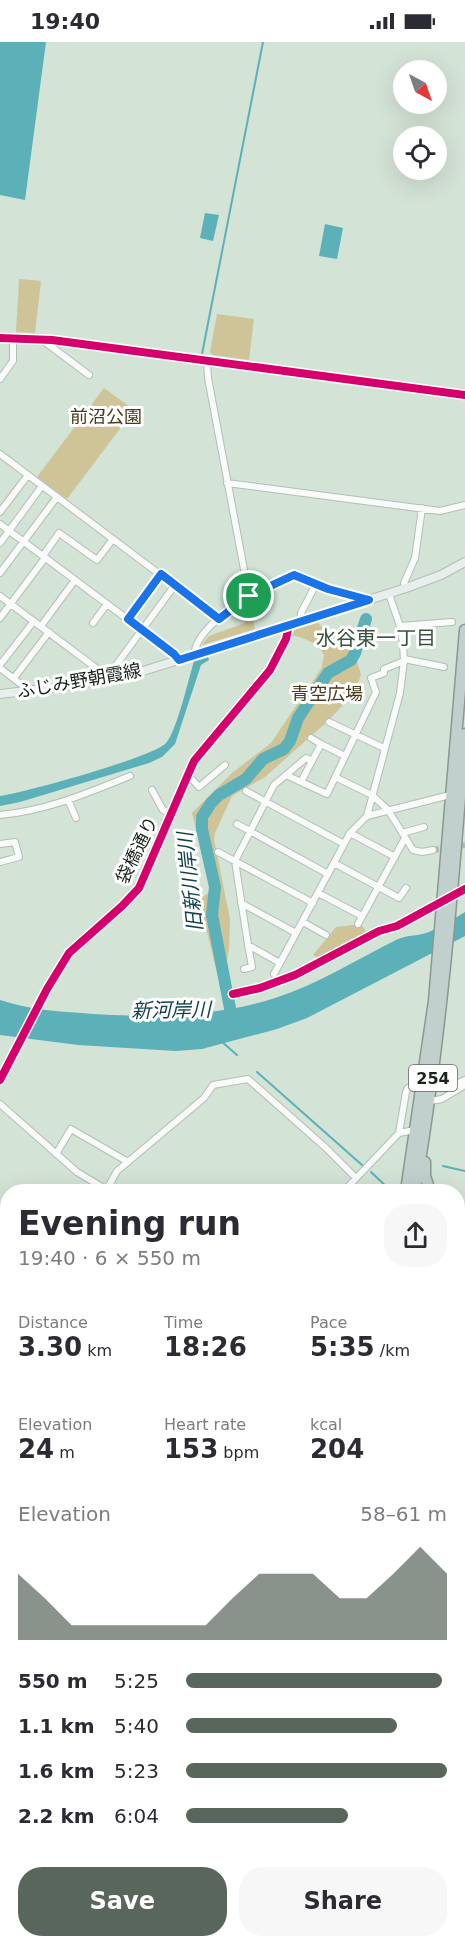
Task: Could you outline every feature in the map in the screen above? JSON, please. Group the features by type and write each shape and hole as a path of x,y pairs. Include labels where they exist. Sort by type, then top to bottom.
{"highway":[{"name":"254","path":"408,1184 430,1101 441,966 442,890 460,794 465,630"},
{"name":"254","path":"416,1184 430,1035 453,883 465,734"},
{"name":"254","path":"420,1133 426,1149 425,1176 428,1184"}],"street":[{"path":"0,338 41,339 465,395"},
{"path":"0,377 13,361 13,339"},
{"path":"41,339 89,375"},
{"path":"203,361 249,596"},
{"path":"0,454 219,619"},
{"path":"0,512 28,475"},
{"path":"227,483 440,511 465,505"},
{"path":"0,543 42,486"},
{"path":"0,573 57,497"},
{"path":"406,588 404,583 415,558 422,508"},
{"path":"0,524 179,660"},
{"path":"0,618 59,533 97,560 113,539"},
{"name":"ふじみ野朝霞線","path":"0,694 109,679 179,660 389,594 434,578 465,562"},
{"path":"128,619 161,574"},
{"path":"194,655 195,647 219,619 249,596 294,575 369,600"},
{"path":"41,626 75,580"},
{"path":"300,622 301,614 316,584"},
{"path":"0,596 109,679 111,672 176,585"},
{"path":"367,816 400,693 404,660 400,626 389,594"},
{"path":"93,623 107,604"},
{"path":"27,692 0,667 33,621"},
{"path":"400,626 452,622"},
{"name":"袋橋通り","path":"0,1080 47,989 69,953 78,942 122,906 139,888 187,774 200,752 270,670 286,639 289,625"},
{"path":"14,678 49,632"},
{"path":"286,775 327,794 376,692 371,678 384,673 384,669 404,660 444,667"},
{"path":"329,722 384,748"},
{"path":"311,738 345,756"},
{"path":"301,782 321,744"},
{"path":"244,969 252,967 235,861 274,785 306,758 312,761"},
{"path":"187,774 199,787 225,765"},
{"path":"0,815 24,812 68,800 130,776"},
{"path":"335,777 372,795 388,810 413,850 417,852 433,850"},
{"path":"153,790 163,810 171,814"},
{"path":"246,791 344,844"},
{"path":"274,974 350,833 367,816 460,794"},
{"path":"68,800 75,818"},
{"path":"237,824 328,874"},
{"path":"358,924 404,836 424,827"},
{"path":"350,833 395,857"},
{"path":"0,844 15,842 19,856 0,862"},
{"path":"218,852 313,903"},
{"path":"334,863 399,898 406,888"},
{"path":"318,893 362,916"},
{"path":"241,903 296,933"},
{"path":"303,922 326,935"},
{"path":"248,945 280,963"},
{"path":"109,1184 117,1171 204,1098 213,1085 248,1079 326,1148 356,1178"},
{"path":"446,1088 465,1080"},
{"path":"430,1101 442,1099 465,1085"},
{"path":"350,1184 399,1133 406,1092 408,1088 413,1087"},
{"path":"0,1104 77,1172 96,1184"},
{"path":"56,1154 71,1129 128,1162"},
{"path":"399,1133 420,1133"}],"green space":[{"path":"19,279 41,281 35,333 16,332"},
{"path":"217,314 254,319 249,360 213,355 210,352"},
{"name":"前沼公園","path":"104,388 134,410 67,499 37,477"},
{"path":"250,598 255,629 202,645 209,636 245,623 240,606"},
{"name":"青空広場","path":"318,623 355,656 361,674 360,678 352,695 329,720 265,777 232,796 215,833 214,839 230,919 226,968 233,991 222,993 204,920 199,912 201,898 211,891 192,813 232,773 271,743 321,669 324,655 318,647 292,635 295,629"},
{"path":"361,924 366,932 318,958 313,955 336,927"}],"water":[{"path":"0,42 46,42 25,200 0,195"},
{"path":"205,213 219,215 213,241 200,238"},
{"path":"325,224 343,228 337,259 319,256"},
{"path":"208,657 209,660 201,665 175,744 162,757 149,763 0,806 0,796 59,782 114,765 138,757 166,743 178,717 194,661"},
{"path":"465,912 465,936 307,1018 277,1029 202,1049 176,1051 78,1045 0,1035 0,1000 20,1006 50,1010 129,1016 203,1013 252,1005 307,986 398,939 429,932"}],"waterway":[{"path":"202,354 263,42"},
{"name":"旧新川岸川","path":"233,1024 212,915 215,887 202,829 202,817 219,795 246,779 263,759 284,749 290,741 298,718 328,673 351,660 366,619"},
{"path":"221,1041 237,1055"},
{"path":"257,1072 362,1165"},
{"path":"443,1166 465,1171"},
{"path":"371,1172 384,1184"}],"tunnel":[{"path":"433,850 465,845"},
{"path":"428,1088 446,1088"}],"cycle path":[{"path":"0,338 52,340 465,395"},
{"path":"0,1080 47,989 69,953 139,888 194,761 270,670 286,639 289,625"},
{"path":"233,994 260,988 295,975 379,931 397,926 465,889"}],"district":[{"name":"水谷東一丁目","path":"376,638"}],"route":[{"path":"161,574 219,619 249,596 288,577 299,575 328,589 369,600 179,660 128,619 161,574"}],"water label":[{"name":"新河岸川","path":"171,1010"}]}
